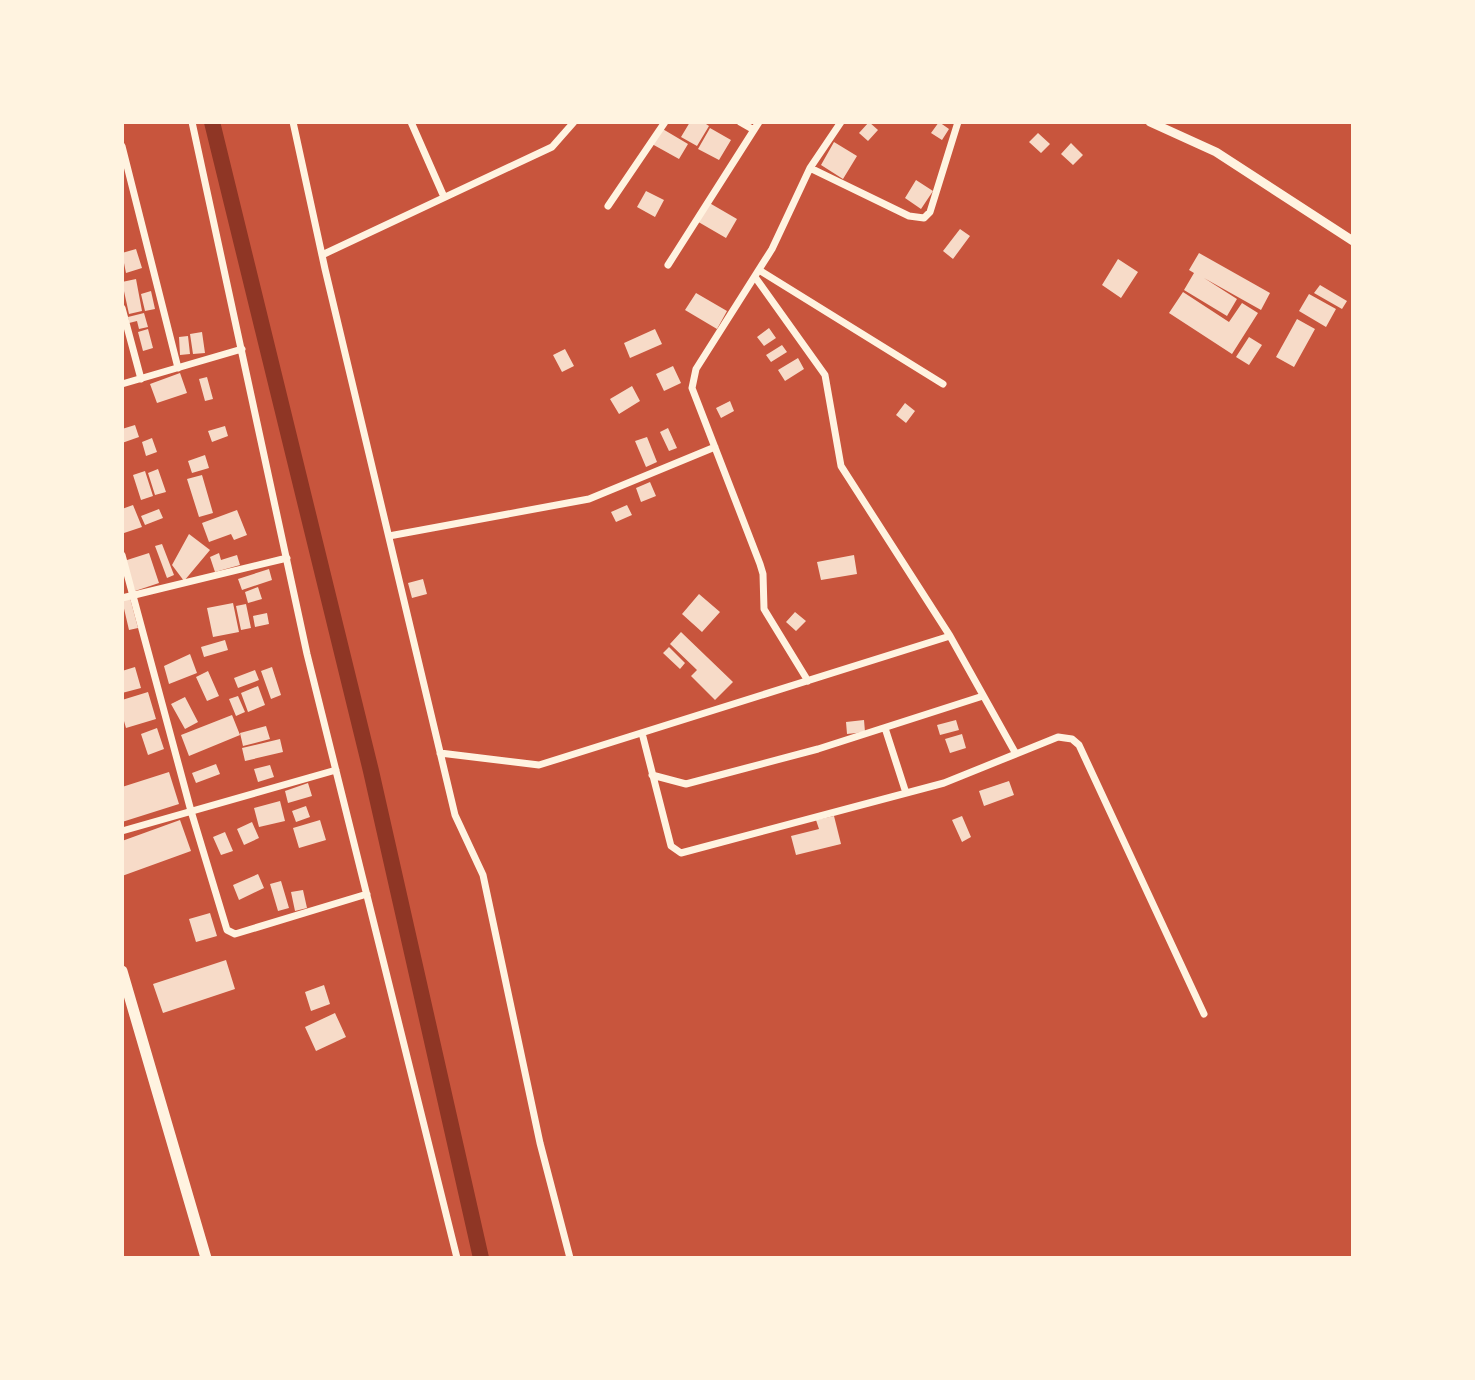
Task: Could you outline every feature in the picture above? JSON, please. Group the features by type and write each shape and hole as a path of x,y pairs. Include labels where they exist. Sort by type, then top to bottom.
{"highway":[{"path":"122,971 206,1258"}],"street":[{"path":"192,122 336,770 457,1258"},
{"path":"293,122 440,753 458,822 483,875 540,1143 570,1258"},
{"path":"411,122 444,197"},
{"path":"322,255 552,147 574,122"},
{"path":"608,206 665,122"},
{"path":"740,122 754,130"},
{"path":"668,265 759,122"},
{"path":"808,681 764,609 763,574 692,388 692,379 772,249 810,168 841,122"},
{"path":"810,168 909,216 924,218 930,212 958,122"},
{"path":"1150,122 1216,152 1353,241"},
{"path":"122,146 178,368"},
{"path":"757,273 943,384"},
{"path":"757,273 820,365 827,384 841,466 950,636 1016,754"},
{"path":"122,308 141,379"},
{"path":"122,384 242,349"},
{"path":"389,536 589,499 715,447"},
{"path":"122,555 224,926 230,933 367,894"},
{"path":"122,598 287,558"},
{"path":"440,753 539,765 950,636"},
{"path":"652,775 686,784 818,749 983,696"},
{"path":"885,728 906,793"},
{"path":"642,733 671,846 681,853 954,780 1058,737 1072,739 1079,745 1204,1014"},
{"path":"122,831 336,770"}],"building":[{"path":"690,122 703,122 709,126 697,146 681,137"},
{"path":"869,122 878,130 868,141 859,133"},
{"path":"939,122 949,129 942,140 931,133"},
{"path":"661,128 688,144 679,159 652,144"},
{"path":"710,128 731,140 719,160 698,149"},
{"path":"1038,133 1050,144 1041,153 1029,142"},
{"path":"834,142 857,156 843,179 821,165"},
{"path":"1071,143 1083,155 1073,165 1061,154"},
{"path":"916,180 933,191 921,209 905,198"},
{"path":"646,191 664,200 655,217 637,207"},
{"path":"706,201 737,219 726,238 695,220"},
{"path":"960,229 970,236 953,259 943,251"},
{"path":"136,249 142,268 126,273 122,253"},
{"path":"1199,253 1270,293 1261,310 1204,278 1237,299 1227,316 1184,290 1194,273 1189,270"},
{"path":"1118,259 1138,272 1121,298 1102,285"},
{"path":"136,279 142,311 129,314 122,282"},
{"path":"1320,285 1347,301 1342,309 1314,293"},
{"path":"151,291 155,309 145,311 141,294"},
{"path":"1183,292 1229,322 1242,303 1258,313 1232,354 1169,313"},
{"path":"696,293 727,311 717,329 685,310"},
{"path":"1309,294 1336,309 1326,327 1299,311"},
{"path":"144,313 148,327 139,329 137,321 129,323 128,317"},
{"path":"1297,319 1315,329 1294,367 1276,357"},
{"path":"769,328 776,338 764,346 757,337"},
{"path":"148,329 153,348 143,351 138,332"},
{"path":"655,329 662,344 630,358 624,343"},
{"path":"202,332 205,353 193,354 190,334"},
{"path":"188,336 190,354 180,355 179,337"},
{"path":"1249,337 1262,345 1249,365 1236,357"},
{"path":"782,345 787,352 771,362 766,355"},
{"path":"565,349 574,366 562,372 553,355"},
{"path":"798,358 804,369 785,381 778,370"},
{"path":"673,366 681,383 664,391 656,374"},
{"path":"180,373 187,393 157,403 150,384"},
{"path":"207,377 213,399 205,401 199,379"},
{"path":"632,386 640,401 619,414 610,399"},
{"path":"730,401 734,411 721,418 716,408"},
{"path":"905,403 915,411 906,423 896,415"},
{"path":"135,425 139,437 122,443 122,429"},
{"path":"225,426 228,436 212,442 208,431"},
{"path":"668,428 677,448 669,451 660,432"},
{"path":"647,437 657,462 646,467 635,441"},
{"path":"152,438 157,452 146,456 142,442"},
{"path":"205,455 209,468 192,473 188,461"},
{"path":"158,469 166,492 155,495 148,473"},
{"path":"145,471 153,496 141,500 133,475"},
{"path":"202,475 213,513 199,517 187,479"},
{"path":"650,482 656,496 641,502 636,488"},
{"path":"133,505 142,527 124,533 122,509"},
{"path":"627,505 632,515 616,522 611,512"},
{"path":"159,509 163,518 145,525 141,516"},
{"path":"237,510 247,535 234,540 231,534 209,542 202,523"},
{"path":"189,534 210,550 184,581 172,565"},
{"path":"162,544 174,575 167,578 155,546"},
{"path":"149,553 159,583 135,591 124,561"},
{"path":"219,553 221,560 237,555 240,565 215,572 210,557"},
{"path":"854,555 857,574 821,580 817,562"},
{"path":"269,569 272,580 242,590 238,579"},
{"path":"423,579 427,594 412,598 408,583"},
{"path":"258,587 262,599 248,603 245,592"},
{"path":"699,594 720,612 702,632 682,614"},
{"path":"130,598 138,628 129,630 122,600"},
{"path":"233,603 239,632 213,637 207,608"},
{"path":"246,604 251,628 241,630 236,606"},
{"path":"795,612 806,621 796,631 786,622"},
{"path":"267,613 269,624 255,627 253,616"},
{"path":"681,632 733,682 715,700 691,676 697,670 670,644"},
{"path":"225,640 228,650 204,657 201,647"},
{"path":"669,647 685,663 680,669 663,653"},
{"path":"190,654 197,673 169,684 164,666"},
{"path":"135,667 141,688 122,693 122,671"},
{"path":"272,667 281,695 271,699 261,671"},
{"path":"255,670 259,680 238,688 234,678"},
{"path":"208,671 219,696 207,701 196,677"},
{"path":"258,686 265,705 248,712 241,693"},
{"path":"148,692 156,719 126,728 122,700"},
{"path":"238,696 245,712 236,716 229,699"},
{"path":"185,697 198,722 185,729 171,704"},
{"path":"232,715 240,735 189,756 181,735"},
{"path":"864,720 865,732 847,734 846,722"},
{"path":"956,720 959,730 940,735 937,725"},
{"path":"266,726 270,739 243,746 240,733"},
{"path":"157,728 164,749 148,755 141,734"},
{"path":"962,734 966,748 950,753 945,739"},
{"path":"280,739 283,752 245,761 242,748"},
{"path":"216,764 220,774 196,783 192,773"},
{"path":"270,765 274,777 258,782 254,769"},
{"path":"169,772 179,804 122,822 122,787"},
{"path":"1009,781 1014,795 984,806 979,791"},
{"path":"308,783 312,796 288,803 285,791"},
{"path":"280,801 285,821 259,827 254,808"},
{"path":"306,806 310,817 296,822 292,811"},
{"path":"834,816 841,844 796,855 791,836 819,829 816,820"},
{"path":"962,816 971,837 962,842 952,820"},
{"path":"180,820 191,851 122,876 122,841"},
{"path":"320,820 326,840 299,848 293,828"},
{"path":"252,822 259,838 244,845 237,829"},
{"path":"225,832 233,851 221,855 213,837"},
{"path":"258,874 264,888 239,900 233,885"},
{"path":"281,881 289,908 278,911 270,884"},
{"path":"303,890 307,908 295,911 291,892"},
{"path":"210,913 217,936 196,942 189,919"},
{"path":"226,960 235,989 163,1013 153,984"},
{"path":"324,985 330,1004 311,1011 305,992"},
{"path":"335,1013 346,1037 316,1051 305,1027"}],"waterway":[{"path":"212,122 371,771 481,1258"}]}
